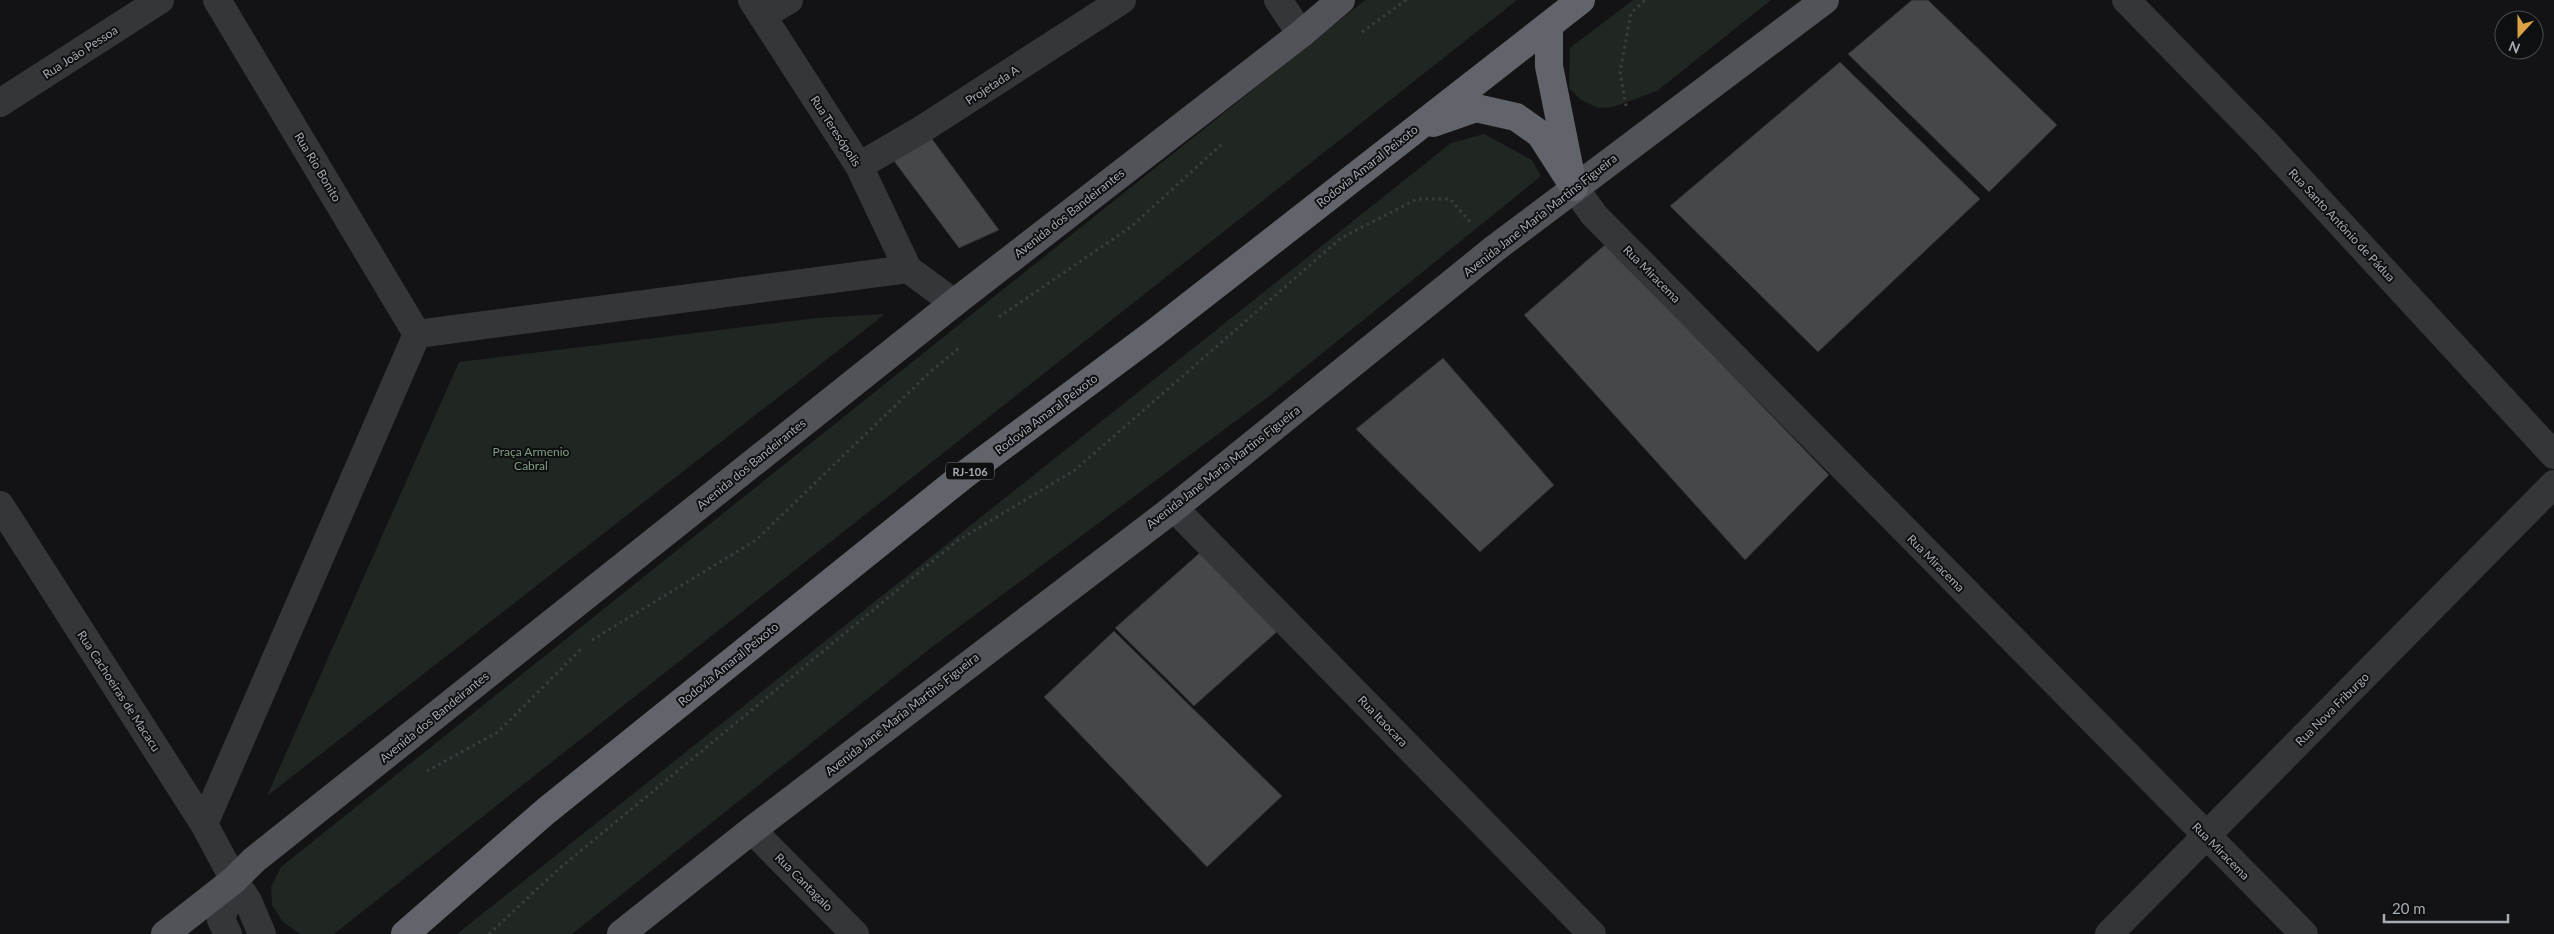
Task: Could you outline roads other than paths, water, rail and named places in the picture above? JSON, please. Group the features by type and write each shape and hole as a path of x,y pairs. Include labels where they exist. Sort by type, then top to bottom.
{"highway":[{"name":"Rodovia Amaral Peixoto","path":"405,934 546,811 933,500 1153,334 1581,0"},
{"path":"1549,25 1550,66 1574,187"},
{"path":"1412,130 1476,108 1516,117 1540,134 1574,187"}],"main road":[{"name":"Avenida dos Bandeirantes","path":"165,934 234,880 254,860 954,303 1341,0"},
{"name":"Avenida Jane Maria Martins Figueira","path":"622,934 752,830 1174,508 1494,249 1825,0"}],"street":[{"name":"Rua João Pessoa","path":"0,104 160,0"},
{"name":"Rua Rio Bonito","path":"217,0 417,334"},
{"path":"757,8 789,0"},
{"name":"Projetada A","path":"859,166 924,128 1122,0"},
{"path":"1278,0 1300,34"},
{"name":"Rua Santo Antônio de Pádua","path":"2126,0 2267,144 2554,455"},
{"name":"Rua Teresópolis","path":"757,8 859,166 908,269"},
{"name":"Rua Miracema","path":"1574,187 1594,215 2206,837 2304,934"},
{"path":"204,824 417,334 908,269 954,303"},
{"name":"Rua Nova Friburgo","path":"2109,934 2554,484"},
{"name":"Rua Cachoeiras de Macacu","path":"0,504 204,824 234,880 248,901 262,934"},
{"name":"Rua Itaocara","path":"1174,508 1592,934"},
{"name":"Rua Cantagalo","path":"752,830 855,934"},
{"path":"228,934 221,920 234,880"}],"park label":[{"name":"Praça Armenio Cabral","path":"531,458"}]}
